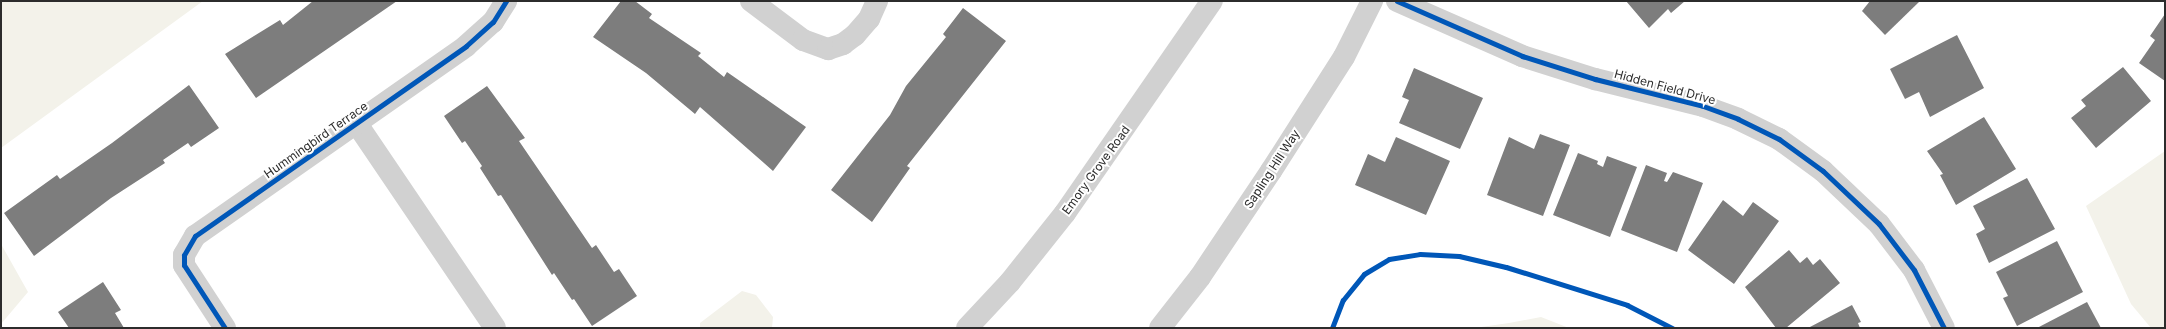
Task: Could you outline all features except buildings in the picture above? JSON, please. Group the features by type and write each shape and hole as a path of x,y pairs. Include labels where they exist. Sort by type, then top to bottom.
{"street":[{"name":"Hummingbird Terrace","path":"225,328 186,270 184,255 198,233 357,124 476,39 493,22 506,1"},
{"path":"751,1 803,40 828,48 843,44 855,35 869,19 877,1"},
{"name":"Emory Grove Road","path":"967,328 1010,282 1066,213 1212,1"},
{"name":"Sapling Hill Way","path":"1160,328 1200,278 1271,171 1344,57 1372,1"},
{"name":"Hidden Field Drive","path":"1397,1 1522,56 1595,79 1703,106 1738,118 1779,139 1823,171 1879,224 1914,270 1944,328"},
{"name":"Hummingbird Terrace","path":"357,124 496,328"}],"shaded area":[{"path":"1,1 203,1 1,148"},
{"path":"2165,151 2165,328 2151,328 2131,304 2086,206"},
{"path":"1,244 28,292 1,324"},
{"path":"742,291 756,295 773,317 772,328 700,328 700,323"},
{"path":"1541,317 1569,328 1474,328 1509,323"}],"cycle path":[{"path":"225,328 184,265 184,255 195,236 466,46 493,22 506,1"},
{"path":"1397,1 1522,56 1595,79 1703,106 1738,119 1779,139 1823,171 1879,224 1914,270 1944,328"},
{"path":"1332,328 1343,300 1364,274 1389,259 1420,254 1459,256 1506,267 1627,305 1672,328"}]}
